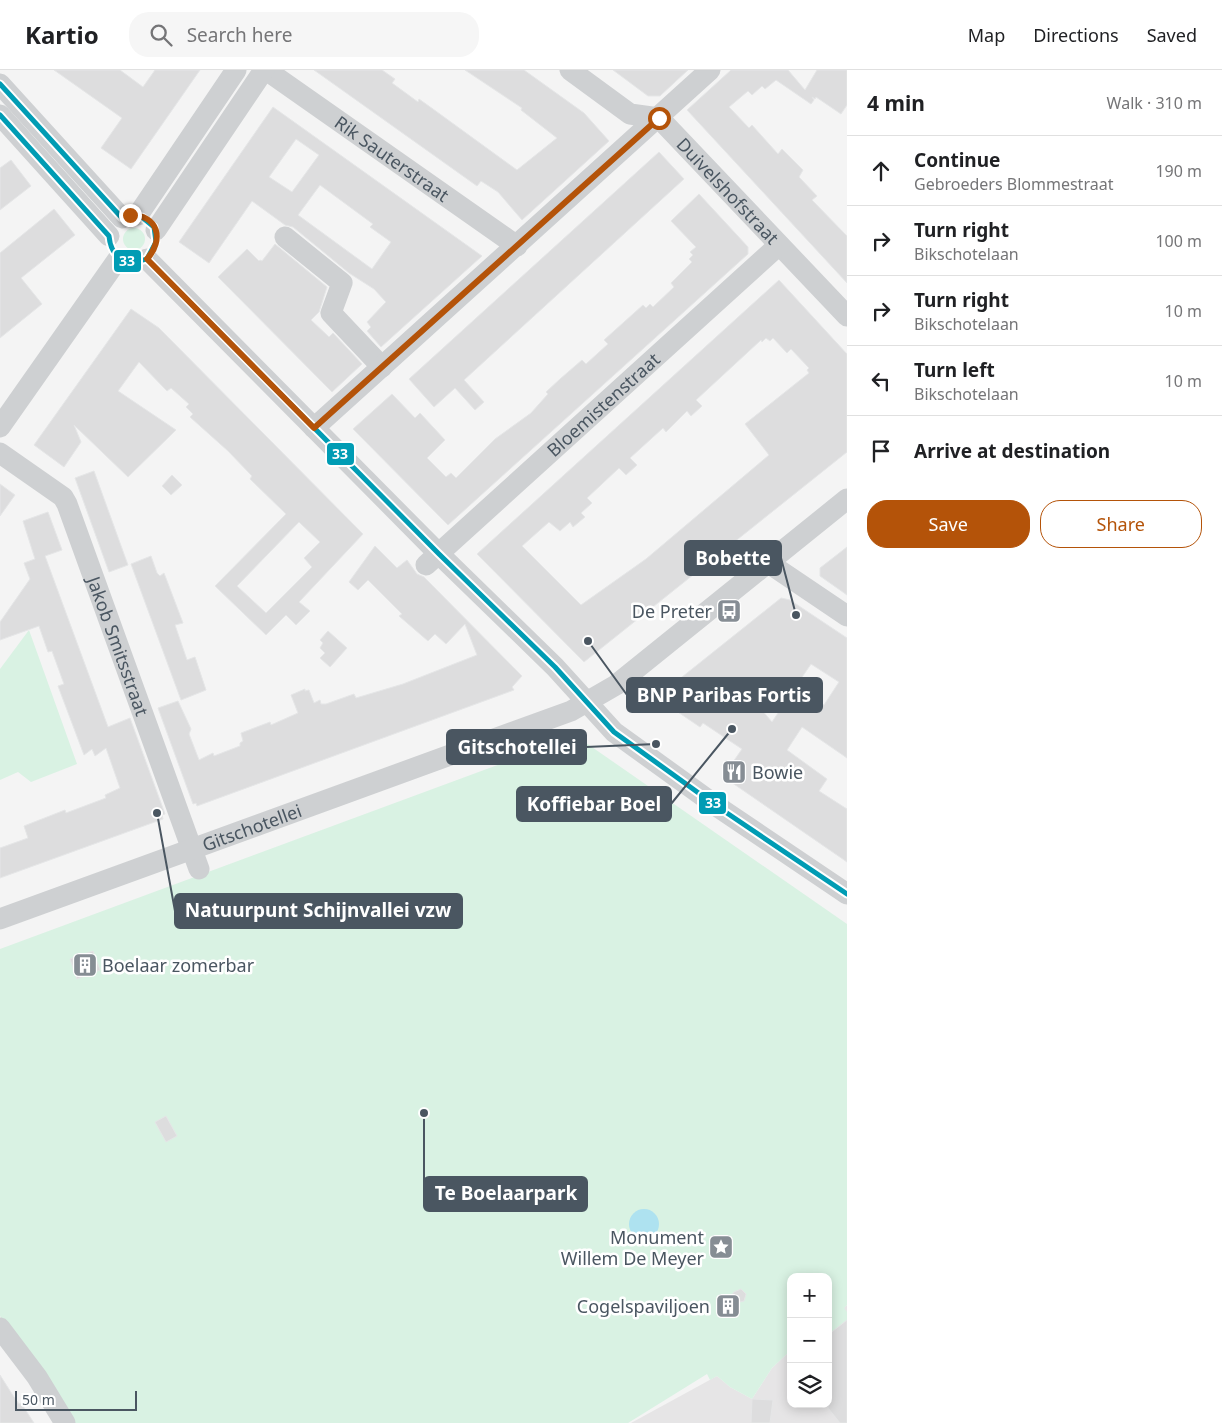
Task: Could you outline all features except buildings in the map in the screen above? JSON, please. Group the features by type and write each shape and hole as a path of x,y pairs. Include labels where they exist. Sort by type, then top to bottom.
{"street":[{"path":"130,216 236,70"},
{"path":"156,230 265,70"},
{"name":"Rik Sauterstraat","path":"265,70 517,246"},
{"path":"570,70 630,114 659,118"},
{"path":"314,428 710,70"},
{"path":"0,84 130,216"},
{"path":"0,115 109,236"},
{"name":"Duivelshofstraat","path":"659,118 847,316"},
{"path":"130,216 146,218 156,230 157,244 147,259 130,264 118,259 110,249 109,236 116,222 130,216"},
{"path":"285,237 342,283 331,313 382,367"},
{"name":"Bloemistenstraat","path":"432,560 779,245"},
{"path":"0,427 118,259"},
{"path":"147,259 314,428 432,560 555,667 614,732 718,807 847,894"},
{"name":"Jakob Smitsstraat","path":"0,453 62,497 67,504 195,859"},
{"name":"Gitschotellei","path":"0,919 195,859 553,719 588,703 616,685 847,499"},
{"path":"767,562 847,616"},
{"path":"0,1328 37,1377 65,1423"}],"shaded area":[{"path":"847,1305 847,1423 631,1423 717,1376 730,1387 752,1399 772,1368 787,1354 787,1408 832,1408 832,1317"}],"green space":[{"path":"134,228 142,231 145,239 142,247 134,250 126,247 123,239 126,231"},
{"path":"29,630 77,764 31,782 18,772 0,780 0,669"},
{"path":"576,736 847,924 847,1305 844,1308 847,1312 847,1320 832,1332 832,1273 787,1273 787,1354 772,1368 752,1399 730,1387 717,1376 710,1380 707,1374 628,1423 73,1423 0,1316 0,949"}],"water":[{"path":"644,1209 650,1210 658,1218 658,1230 650,1238 644,1239 638,1238 630,1230 629,1224 630,1218 638,1210"}],"transit line":[{"name":"33","path":"0,84 122,218 142,217 154,227 156,242 147,259 126,261 116,255 110,244 109,236 0,115"},
{"name":"33","path":"147,259 439,554 555,667 614,732 718,807 847,894"}],"place":[{"name":"De Preter","path":"729,611"},
{"name":"Bobette","path":"796,615"},
{"name":"BNP Paribas Fortis","path":"588,641"},
{"name":"Koffiebar Boel","path":"732,729"},
{"name":"Gitschotellei","path":"656,744"},
{"name":"Bowie","path":"734,772"},
{"name":"Natuurpunt Schijnvallei vzw","path":"157,813"},
{"name":"Boelaar zomerbar","path":"85,965"},
{"name":"Te Boelaarpark","path":"424,1113"},
{"name":"Monument Willem De Meyer","path":"721,1247"},
{"name":"Cogelspaviljoen","path":"728,1306"}],"route":[{"path":"130,215 146,218 156,230 157,244 155,250 147,259 314,428 659,118"}]}
